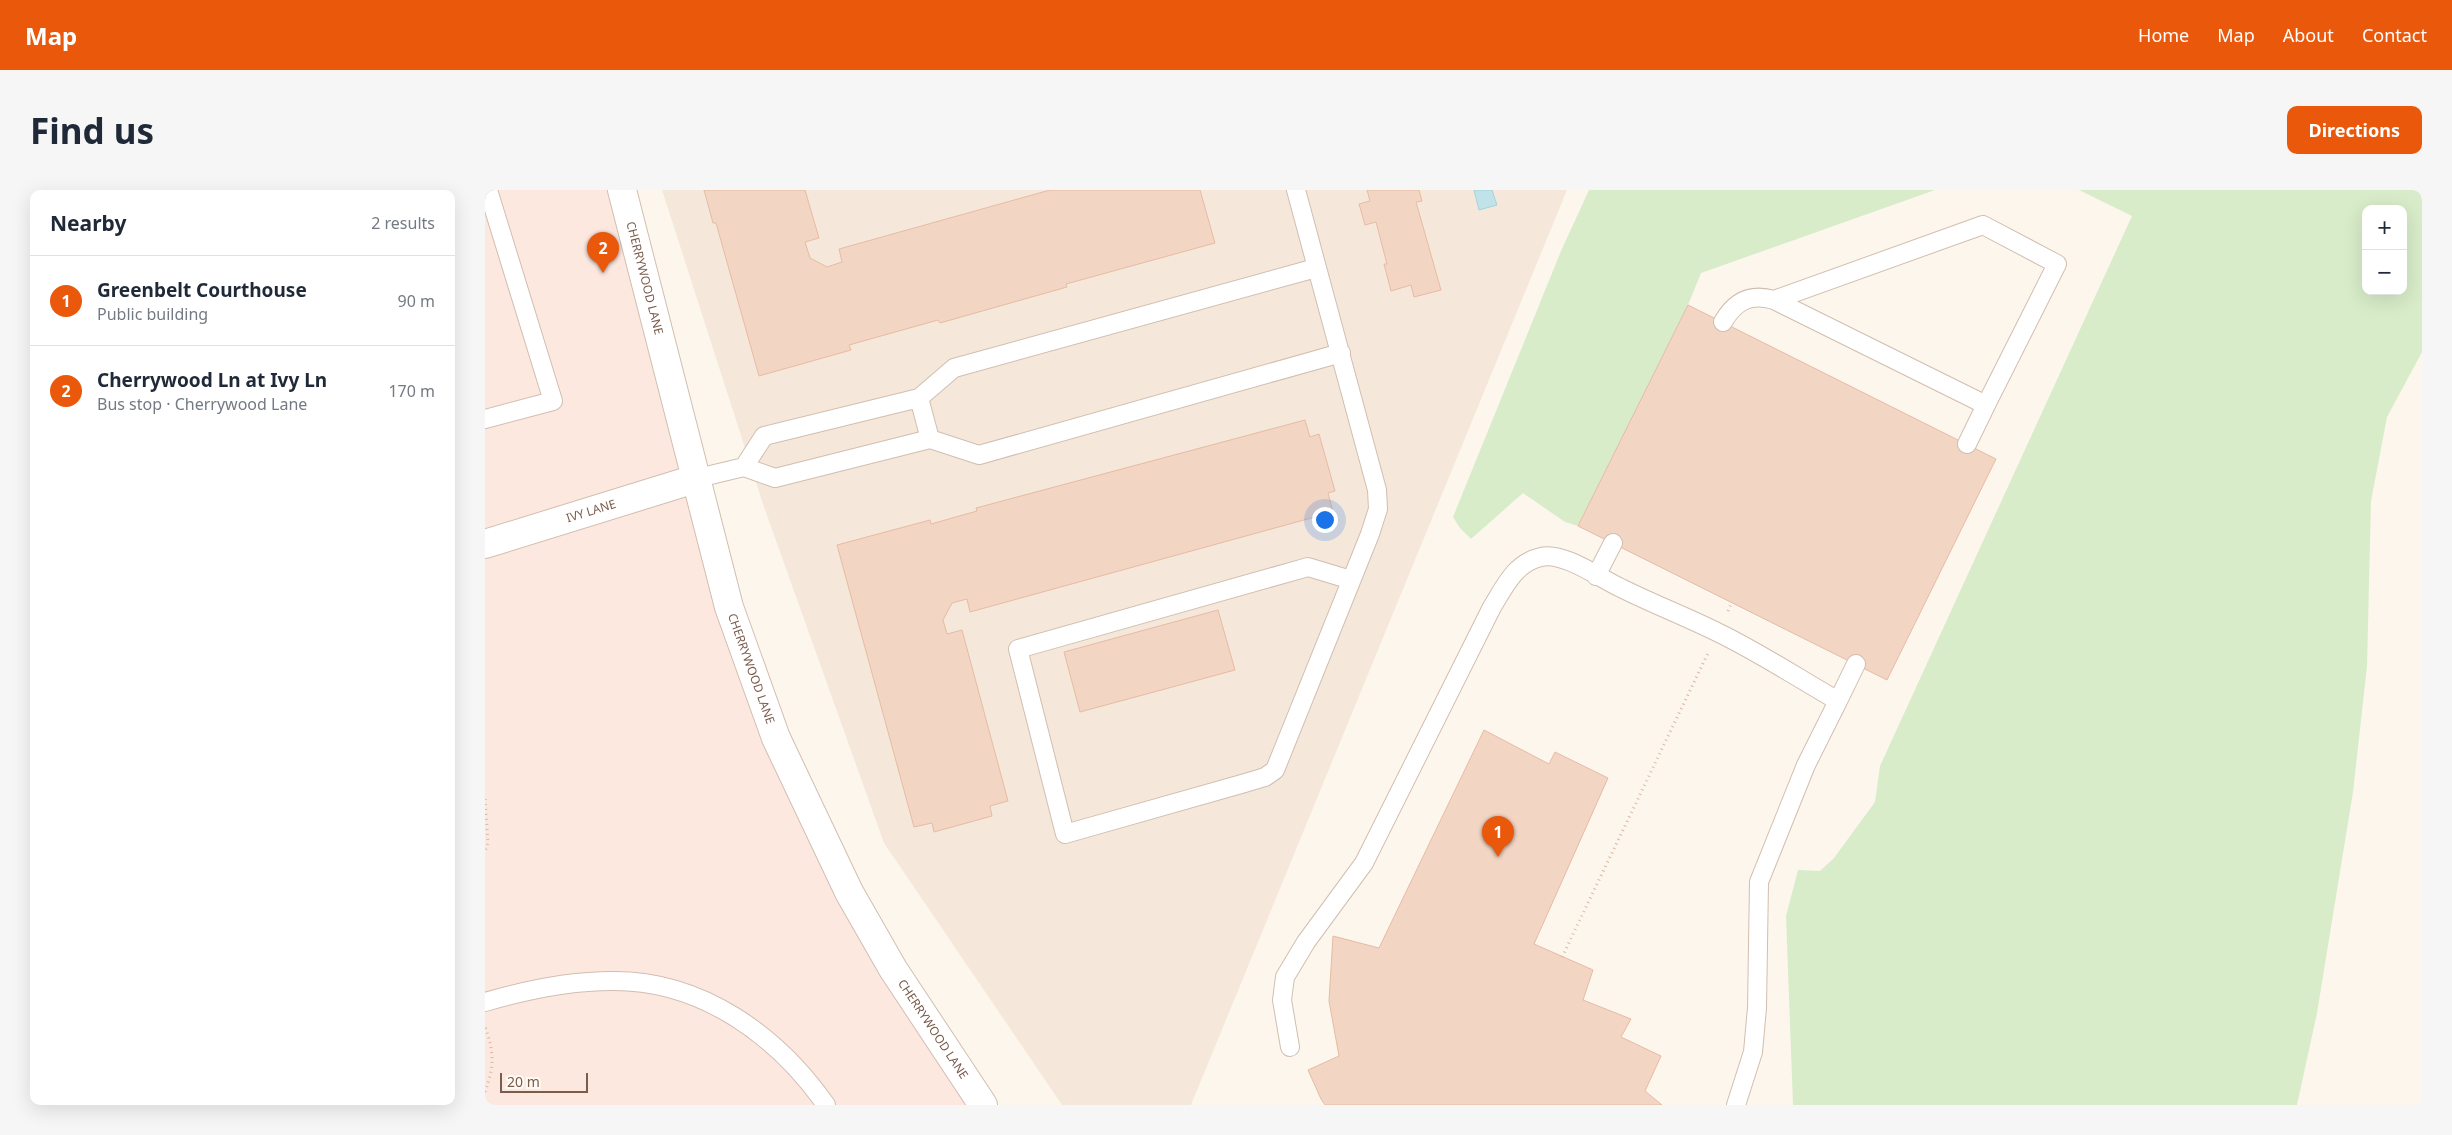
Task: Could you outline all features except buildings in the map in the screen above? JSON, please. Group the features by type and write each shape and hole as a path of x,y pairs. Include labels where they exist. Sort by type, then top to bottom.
{"street":[{"name":"CHERRYWOOD LANE","path":"622,190 698,478 729,607 776,738 849,892 888,960 983,1105"},
{"name":"IVY LANE","path":"485,544 698,478"}],"lane":[{"path":"485,418 553,401 487,190"},
{"path":"1296,190 1377,490 1378,509 1351,580 1275,770 1265,777 1252,781 1065,834 1019,649 1308,567 1351,580"},
{"path":"1774,300 1983,225 2057,264 1967,444"},
{"path":"745,467 764,436 919,398 954,368 1316,268"},
{"path":"1723,322 1729,312 1742,300 1757,296 1774,300 1986,405"},
{"path":"698,478 745,467 775,478 930,439 979,455 1341,353"},
{"path":"919,398 930,439"},
{"path":"1596,576 1613,543"},
{"path":"1290,1047 1282,1000 1285,977 1306,942 1364,863 1492,607 1524,563 1542,556 1551,556 1573,563 1596,576 1718,632 1838,700"},
{"path":"1736,1105 1753,1052 1757,1008 1759,882 1806,766 1856,664"},
{"path":"485,1002 548,987 588,981 639,982 690,994 722,1010 779,1049 808,1079 827,1105"}],"path":[{"path":"1562,957 1732,602"},
{"path":"485,799 488,842 485,852"},
{"path":"485,1025 493,1052 491,1076 485,1092"}],"shaded area":[{"path":"485,190 622,190 776,738 983,1105 485,1105"},
{"path":"662,190 1567,190 1191,1105 1062,1105 884,843 764,507"}],"green space":[{"path":"1589,190 1935,190 1701,273 1688,305 1578,526 1565,522 1523,493 1471,539 1460,528 1453,517 1561,251"},
{"path":"2079,190 2422,190 2422,352 2387,417 2371,501 2367,666 2353,792 2317,1013 2297,1105 1793,1105 1786,916 1798,870 1820,871 1834,858 1875,802 1880,766 2132,216"}],"water":[{"path":"1474,190 1492,190 1497,205 1479,210"}],"place":[{"name":"Cherrywood Ln at Ivy Ln","path":"603,273"},
{"name":"Greenbelt Courthouse","path":"1498,857"}]}
